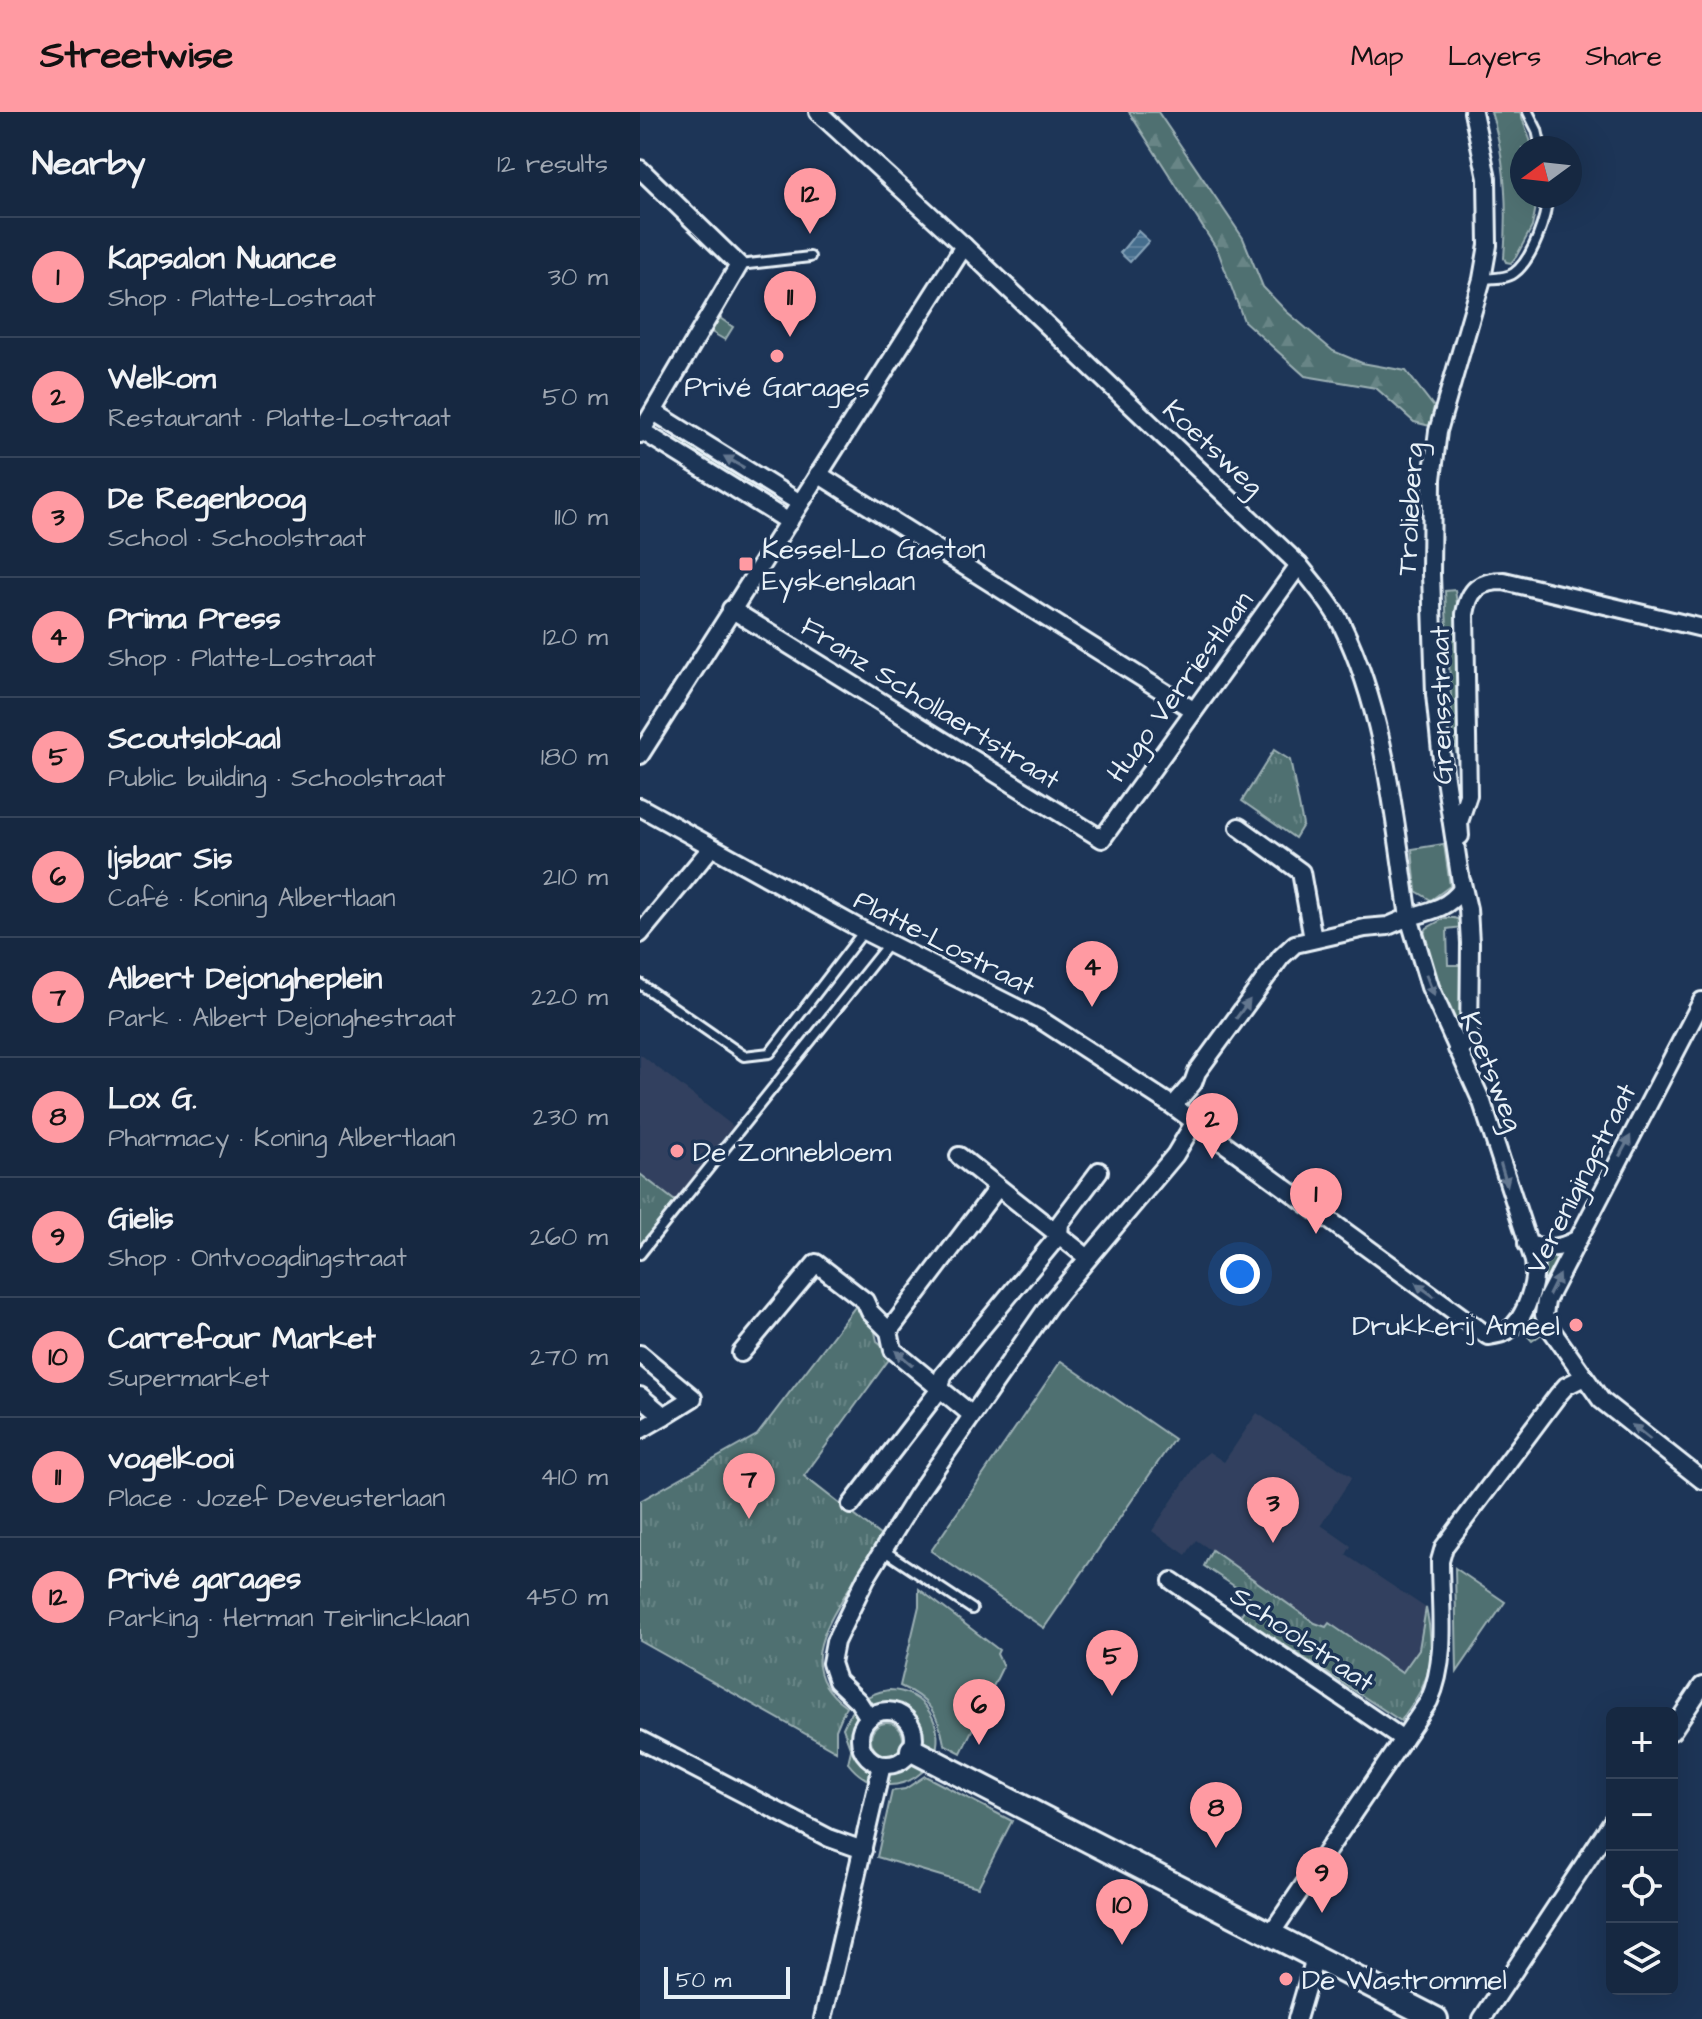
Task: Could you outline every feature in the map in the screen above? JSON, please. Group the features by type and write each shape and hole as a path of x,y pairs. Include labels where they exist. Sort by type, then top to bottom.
{"street":[{"name":"Koetsweg","path":"818,112 964,246 1299,565 1341,622 1368,686 1383,750 1409,917 1430,987 1482,1102 1534,1261 1535,1282 1517,1324 1504,1333 1488,1336"},
{"name":"Trolieberg","path":"1462,889 1435,694 1432,479 1438,431 1482,279 1488,245 1487,178 1473,112"},
{"path":"640,169 739,265 641,433 789,522"},
{"path":"640,755 964,246"},
{"path":"654,412 800,503"},
{"path":"818,474 1193,710"},
{"name":"Hugo Verriestlaan","path":"1102,839 1299,565"},
{"name":"Grensstraat","path":"1457,1049 1469,1043 1468,909 1462,889 1459,822 1468,795 1467,600 1487,581 1504,581 1702,628"},
{"name":"Franz Schollaertstraat","path":"731,609 1102,839"},
{"name":"Platte-Lostraat","path":"640,807 864,931 1041,1020 1173,1106 1488,1336"},
{"path":"1239,827 1301,872 1313,939"},
{"path":"640,934 711,848"},
{"path":"1173,1106 1193,1083 1197,1072 1281,957 1295,944 1383,927 1439,909 1452,902 1462,889"},
{"name":"Verenigingstraat","path":"1584,1377 1550,1328 1544,1315 1546,1301 1702,1001"},
{"path":"869,1718 858,1701 837,1681 831,1656 841,1628 883,1550 1049,1305 1175,1155 1194,1123"},
{"path":"959,1156 1088,1258"},
{"path":"851,1505 940,1389 943,1375 1059,1235 1060,1223 1099,1171"},
{"path":"889,1331 998,1187"},
{"path":"1527,1244 1546,1249 1561,1248 1576,1240"},
{"path":"741,1353 816,1263 865,1301 870,1312 889,1331 893,1350 972,1415"},
{"path":"640,1354 693,1398 640,1430"},
{"path":"1270,1935 1429,1701 1438,1682 1440,1561 1444,1547 1566,1386 1584,1377 1601,1400 1702,1480"},
{"path":"640,1396 664,1416"},
{"name":"Schoolstraat","path":"1172,1581 1403,1739"},
{"path":"1678,1722 1702,1686"},
{"path":"886,1710 898,1712 907,1719 915,1738 912,1750 895,1764 882,1765 873,1761 862,1748 860,1735 869,1718 886,1710"},
{"path":"640,1740 829,1838 863,1850"},
{"path":"912,1750 1436,2019"},
{"path":"823,2019 882,1765"},
{"path":"1482,2019 1606,1831"},
{"path":"1297,2019 1315,1958"}],"lane":[{"path":"1528,112 1538,136"},
{"path":"1482,279 1511,276 1517,270 1534,244 1547,208"},
{"path":"739,265 810,257"},
{"path":"640,984 744,1056 770,1053 864,931"},
{"path":"640,1254 889,942"},
{"path":"883,1550 972,1609"}],"shaded area":[{"path":"1138,231 1149,241 1130,262 1120,253"},
{"name":"De Zonnebloem","path":"640,1054 733,1126 675,1201 640,1174"},
{"path":"1257,1413 1352,1477 1321,1525 1351,1546 1346,1555 1426,1608 1419,1649 1403,1673 1329,1623 1326,1627 1316,1623 1196,1540 1186,1555 1152,1531 1198,1461 1209,1452 1224,1462"}],"green space":[{"path":"1129,112 1158,112 1243,238 1263,287 1286,311 1333,351 1362,363 1406,371 1434,407 1430,426 1414,422 1376,388 1305,376 1244,321 1218,251"},
{"path":"1491,112 1520,112 1529,136 1510,136 1510,208 1536,208 1532,227 1511,263 1504,258 1505,184"},
{"path":"717,316 733,327 725,340 708,330"},
{"path":"684,430 764,480 753,499 672,449"},
{"path":"1455,590 1459,617 1462,784 1453,735 1445,591"},
{"path":"1274,750 1290,760 1303,825 1295,838 1242,801"},
{"path":"1444,844 1450,886 1431,900 1416,891 1412,849"},
{"path":"1445,918 1462,921 1463,927 1447,929 1448,965 1463,965 1462,1041 1454,1032 1421,938 1427,928"},
{"path":"640,1174 675,1201 640,1247"},
{"path":"1576,1240 1546,1301 1550,1328 1532,1341 1517,1324 1535,1282 1527,1244"},
{"path":"855,1307 873,1323 877,1341 893,1354 804,1476 881,1536 831,1620 820,1650 822,1679 831,1693 846,1706 836,1730 836,1751 640,1641 640,1501 757,1435"},
{"path":"1061,1361 1174,1439 1044,1628 931,1551"},
{"path":"1212,1550 1315,1623 1326,1627 1329,1623 1402,1673 1419,1649 1426,1608 1430,1636 1429,1666 1422,1688 1401,1721 1240,1616 1252,1598 1204,1566"},
{"path":"1455,1568 1505,1602 1457,1672"},
{"path":"919,1589 999,1650 997,1654 1003,1666 961,1753 944,1744 931,1708 900,1686 919,1606"},
{"path":"901,1691 918,1699 930,1713 937,1732 936,1750 928,1765 916,1777 900,1784 882,1784 864,1778 848,1763 851,1750 843,1728 860,1702 872,1694","holes":["886,1710 906,1718 914,1730 913,1743 905,1756 893,1763 880,1765 868,1756 860,1735 869,1718"]},
{"path":"887,1723 898,1728 903,1739 898,1750 887,1755 876,1750 871,1739 876,1728"},
{"path":"925,1776 1012,1821 978,1887 877,1857 892,1791 905,1789"}],"place":[{"name":"Privé garages","path":"810,234"},
{"name":"vogelkooi","path":"790,337"},
{"name":"Privé Garages","path":"777,356"},
{"name":"Kessel-Lo Gaston Eyskenslaan","path":"746,564"},
{"name":"Prima Press","path":"1092,1007"},
{"name":"De Zonnebloem","path":"677,1151"},
{"name":"Welkom","path":"1212,1159"},
{"name":"Kapsalon Nuance","path":"1316,1234"},
{"name":"Drukkerij Ameel","path":"1576,1325"},
{"name":"Albert Dejongheplein","path":"749,1519"},
{"name":"De Regenboog","path":"1273,1543"},
{"name":"Scoutslokaal","path":"1112,1696"},
{"name":"Ijsbar Sis","path":"979,1745"},
{"name":"Lox G.","path":"1216,1848"},
{"name":"Gielis","path":"1322,1913"},
{"name":"Carrefour Market","path":"1122,1945"},
{"name":"De Wastrommel","path":"1286,1979"}]}
